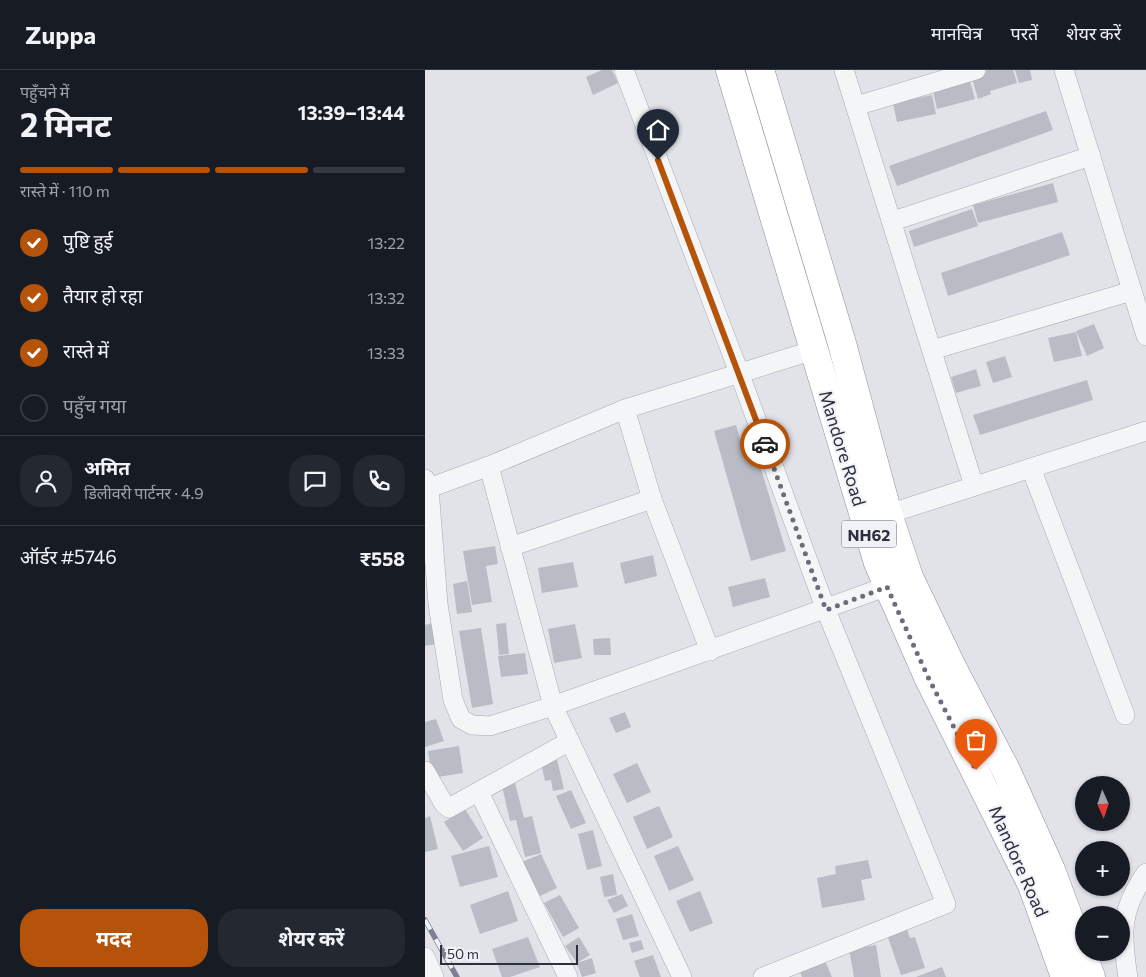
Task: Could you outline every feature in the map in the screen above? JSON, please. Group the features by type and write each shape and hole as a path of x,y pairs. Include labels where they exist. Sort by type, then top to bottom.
{"highway":[{"name":"Mandore Road","path":"731,70 878,563 898,582 952,666 1011,781 1051,870 1091,977"},
{"name":"Mandore Road","path":"760,70 841,340 888,514 898,582 928,677 1032,885 1065,977"}],"street":[{"path":"624,70 740,375 826,610 946,904 763,977"},
{"path":"844,70 893,221 974,486"},
{"path":"856,106 977,70"},
{"path":"1065,70 1146,336"},
{"path":"893,221 1091,156"},
{"path":"932,350 1132,291"},
{"path":"814,350 740,375 625,409 489,466 427,484 438,604 453,700 461,719 472,726 490,726 710,651 898,582"},
{"path":"625,409 652,499 710,651"},
{"path":"888,514 1146,431"},
{"path":"489,466 553,706 682,977"},
{"path":"1031,468 1125,715"},
{"path":"510,547 652,499"},
{"path":"425,771 444,804 449,808 570,741"},
{"path":"479,792 568,977"},
{"path":"1128,977 1122,928 1126,908 1146,873"},
{"path":"425,957 434,977"}],"building":[{"path":"602,70 612,70 618,83 593,95 586,77"},
{"path":"988,70 1013,70 1017,83 990,91 991,94 978,99 971,75"},
{"path":"1015,70 1030,70 1032,80 1019,83"},
{"path":"970,81 975,99 937,109 933,91"},
{"path":"932,95 936,114 897,122 893,103"},
{"path":"1046,111 1053,130 897,186 889,166"},
{"path":"1053,183 1058,202 978,223 973,205"},
{"path":"972,209 978,226 914,247 909,231"},
{"path":"1062,232 1070,255 948,296 941,273"},
{"path":"1094,324 1104,348 1087,356 1076,331"},
{"path":"1076,332 1082,356 1054,362 1048,338"},
{"path":"1005,356 1012,377 993,383 986,362"},
{"path":"976,369 981,386 956,393 951,377"},
{"path":"1087,380 1093,400 980,435 973,415"},
{"path":"736,425 741,442 752,439 786,551 751,561 714,431"},
{"path":"495,546 498,564 486,566 492,602 472,605 463,551"},
{"path":"653,555 657,576 625,584 620,563"},
{"path":"573,562 578,587 542,593 538,568"},
{"path":"765,578 770,597 733,607 728,587"},
{"path":"467,581 472,612 457,614 453,584"},
{"path":"432,623 437,644 425,646 425,625"},
{"path":"506,623 509,654 499,655 496,624"},
{"path":"575,624 582,658 554,663 548,629"},
{"path":"481,628 493,704 472,708 459,631"},
{"path":"610,638 611,655 594,655 593,639"},
{"path":"525,653 528,674 501,677 498,656"},
{"path":"625,712 631,727 616,733 609,718"},
{"path":"436,719 444,741 425,747 425,722"},
{"path":"459,746 463,773 432,778 428,751"},
{"path":"556,755 564,789 553,791 551,780 545,781 540,759"},
{"path":"637,763 651,792 627,803 613,774"},
{"path":"515,783 524,818 532,816 541,853 525,857 516,820 510,821 502,786"},
{"path":"571,790 586,823 571,829 556,796"},
{"path":"659,806 673,837 647,849 633,817"},
{"path":"465,809 483,838 463,851 444,822"},
{"path":"430,816 438,849 425,852 425,818"},
{"path":"593,830 602,866 587,870 578,834"},
{"path":"489,846 498,877 460,887 451,856"},
{"path":"678,846 694,880 669,891 654,856"},
{"path":"541,854 557,888 538,897 522,862"},
{"path":"868,860 872,878 861,880 865,900 822,908 817,878 836,874 835,866"},
{"path":"613,874 617,895 604,897 600,877"},
{"path":"508,891 518,921 480,934 470,905"},
{"path":"700,891 713,923 690,932 676,901"},
{"path":"622,894 628,906 614,913 607,900"},
{"path":"560,895 579,928 563,937 544,903"},
{"path":"632,914 639,936 623,940 616,919"},
{"path":"905,923 910,938 915,937 925,968 901,975 885,929"},
{"path":"528,937 540,967 510,977 502,977 492,949"},
{"path":"579,937 590,955 577,963 565,946"},
{"path":"641,940 644,949 632,953 629,943"},
{"path":"876,945 881,977 854,977 849,949"},
{"path":"822,954 832,977 802,977 797,964"},
{"path":"653,955 661,977 640,977 634,961"},
{"path":"592,958 596,973 582,977 577,963"},
{"path":"942,967 946,977 916,977"}],"railway":[{"path":"425,920 457,977"}],"way so far":[{"path":"765,444 826,610 887,587 928,677 976,770"}],"route":[{"path":"658,160 765,444"}]}
